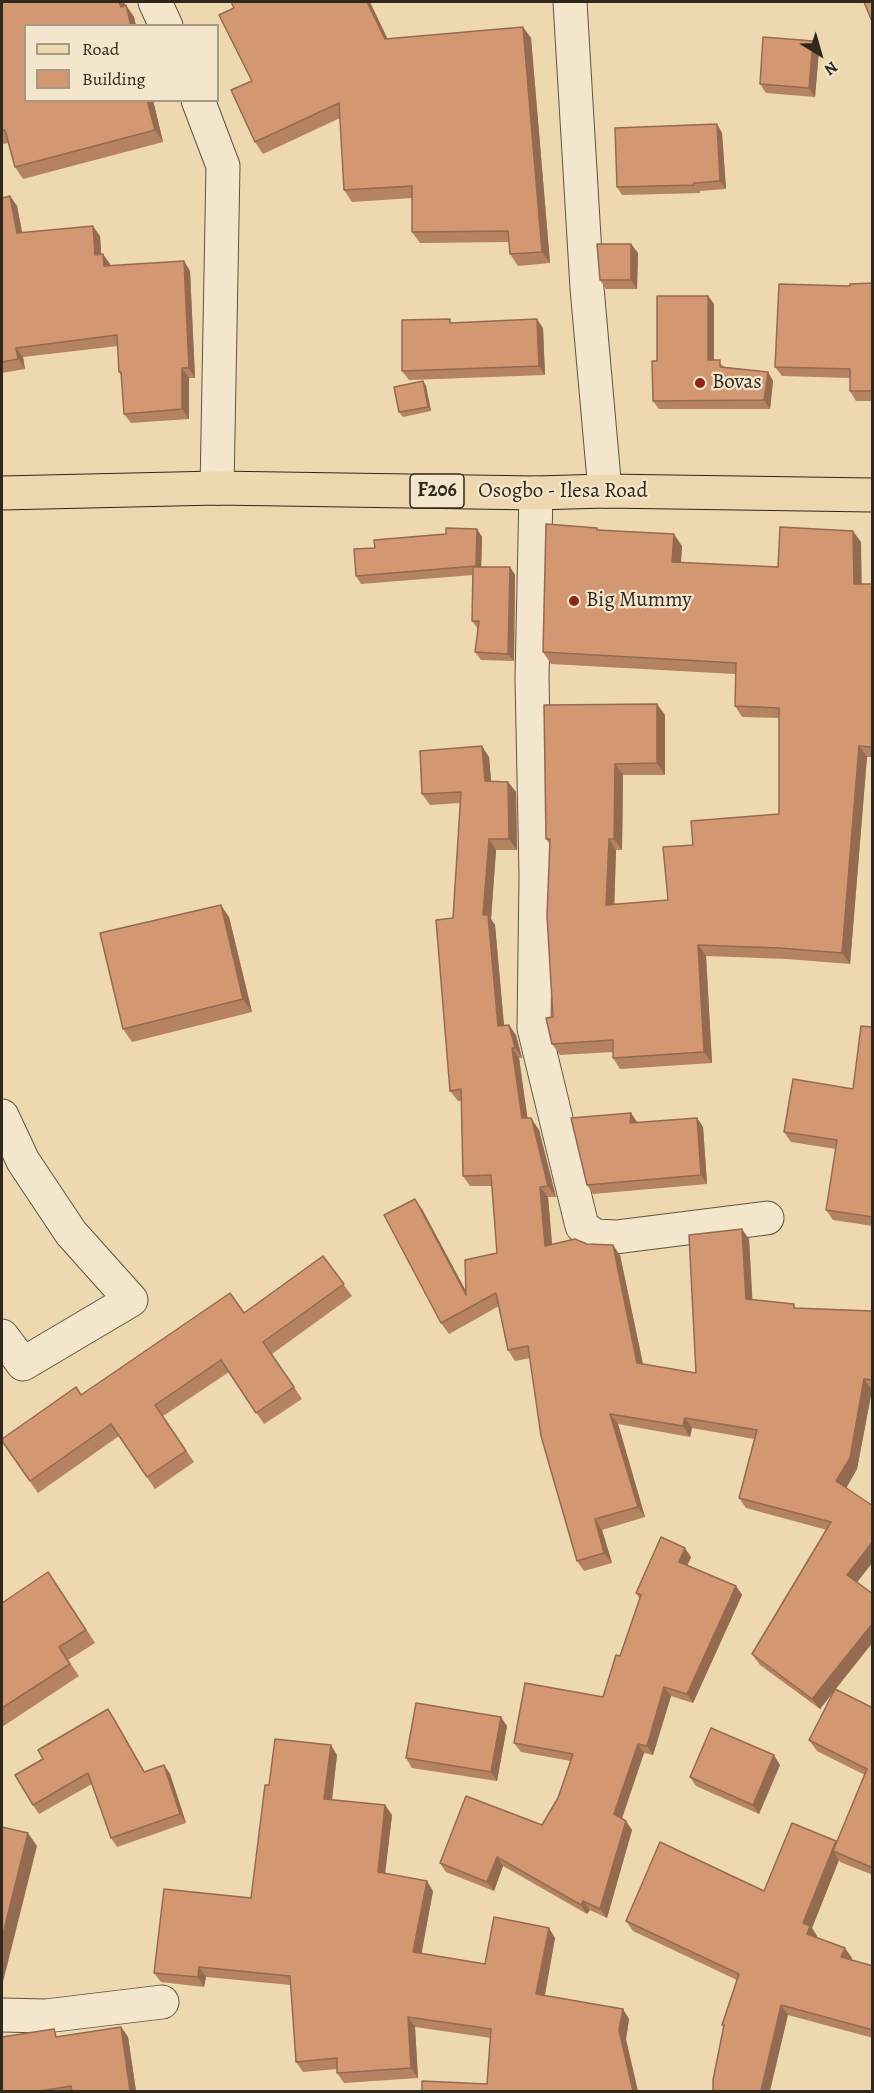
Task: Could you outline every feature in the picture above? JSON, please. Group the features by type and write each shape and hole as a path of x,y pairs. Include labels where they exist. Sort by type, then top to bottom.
{"main road":[{"name":"Osogbo - Ilesa Road","path":"2,494 217,488 873,495"}],"street":[{"path":"155,2 165,24"},
{"path":"570,2 587,288 605,491"},
{"path":"199,102 223,166 217,488"},
{"path":"536,493 532,678 536,876 534,1028 582,1226 595,1236 616,1237 767,1218"},
{"path":"2,1116 23,1161 71,1233 131,1300 23,1364 2,1336"},
{"path":"2,2015 46,2016 162,2002"}],"building":[{"path":"2,2 119,2 121,7 126,5 131,24 24,24 24,102 148,102 155,130 15,167 5,130 2,131"},
{"path":"231,2 367,2 385,39 523,27 542,252 510,254 508,231 412,232 412,186 344,190 339,103 255,142 231,90 252,81 219,15 234,8"},
{"path":"864,2 873,2 873,24"},
{"path":"763,37 813,41 809,88 760,84"},
{"path":"717,124 720,181 694,183 694,185 617,187 615,128"},
{"path":"10,196 17,233 93,226 95,255 103,254 104,266 184,261 189,368 182,368 182,409 124,414 117,335 16,348 18,359 2,362 2,198"},
{"path":"597,244 631,244 631,280 600,280"},
{"path":"873,283 873,391 850,391 850,369 775,367 779,284 850,286 850,284"},
{"path":"657,296 708,296 708,360 720,360 720,367 768,372 764,400 653,401 652,361 657,361"},
{"path":"450,319 450,323 537,319 539,366 402,371 402,320"},
{"path":"423,381 428,407 399,412 394,387"},
{"path":"546,524 597,528 597,530 674,534 672,562 778,567 780,527 853,531 854,584 873,584 873,747 859,746 842,953 698,945 704,1052 613,1058 613,1040 552,1044 546,1018 553,1017 547,916 550,839 546,839 544,705 657,704 657,763 615,764 614,839 609,839 606,905 668,900 663,847 693,845 691,821 779,814 779,708 735,706 736,663 543,652"},
{"path":"446,528 477,529 476,566 356,576 354,549 375,548 374,540 446,534"},
{"path":"473,567 510,567 508,654 475,652 479,621 472,621"},
{"path":"482,746 485,781 508,782 509,839 489,839 483,915 488,915 498,1026 509,1025 515,1048 512,1048 522,1118 532,1120 548,1186 540,1187 545,1246 575,1239 587,1244 613,1245 637,1363 696,1373 689,1235 742,1229 746,1299 794,1304 794,1308 873,1311 873,1380 864,1379 850,1458 836,1481 873,1506 873,1541 847,1575 873,1594 873,1623 812,1699 752,1654 831,1522 739,1498 757,1430 685,1418 683,1426 610,1414 638,1507 595,1519 604,1553 577,1561 541,1436 528,1346 508,1350 496,1293 441,1323 384,1215 415,1199 466,1295 465,1260 497,1253 491,1175 463,1176 461,1089 450,1091 436,920 453,918 461,792 422,794 420,751"},
{"path":"221,905 243,999 123,1029 100,933"},
{"path":"861,1026 873,1027 873,1217 826,1210 837,1140 784,1132 793,1079 853,1089"},
{"path":"631,1113 630,1123 697,1118 701,1175 587,1185 571,1118"},
{"path":"323,1256 344,1284 263,1342 294,1387 256,1413 221,1360 155,1405 186,1451 147,1477 111,1424 30,1481 2,1441 76,1387 81,1395 230,1293 244,1313"},
{"path":"661,1537 685,1548 679,1562 736,1586 687,1694 664,1687 647,1746 638,1744 614,1814 626,1821 600,1909 583,1901 581,1905 497,1857 487,1882 440,1863 466,1796 542,1825 558,1798 573,1754 514,1743 525,1683 603,1697 616,1655 620,1656 641,1595 636,1593"},
{"path":"48,1572 86,1630 59,1647 70,1664 2,1708 2,1603"},
{"path":"835,1689 873,1708 873,1868 833,1851 867,1769 809,1740"},
{"path":"416,1703 501,1717 491,1772 406,1758"},
{"path":"108,1709 144,1772 164,1765 180,1814 111,1838 88,1773 33,1805 15,1775 43,1759 38,1750"},
{"path":"711,1728 774,1755 753,1805 690,1777"},
{"path":"275,1739 331,1745 324,1799 385,1805 378,1872 427,1881 413,1952 485,1964 494,1917 549,1928 536,1994 623,2009 619,2030 633,2091 422,2091 422,2081 487,2084 491,2029 408,2017 411,2068 337,2073 337,2058 296,2062 290,1976 199,1967 198,1977 154,1973 164,1889 251,1898 265,1785 269,1785"},
{"path":"792,1823 836,1841 803,1923 810,1926 807,1934 845,1948 841,1957 873,1966 873,2030 781,2005 761,2091 713,2091 713,2080 724,2025 722,2025 739,1974 626,1921 660,1842 764,1891"},
{"path":"2,1827 28,1833 2,1938"},
{"path":"121,2027 130,2091 72,2091 71,2086 40,2091 2,2091 2,2037 54,2029 56,2037"}],"place":[{"name":"Bovas","path":"700,383"},
{"name":"Big Mummy","path":"574,601"}]}
